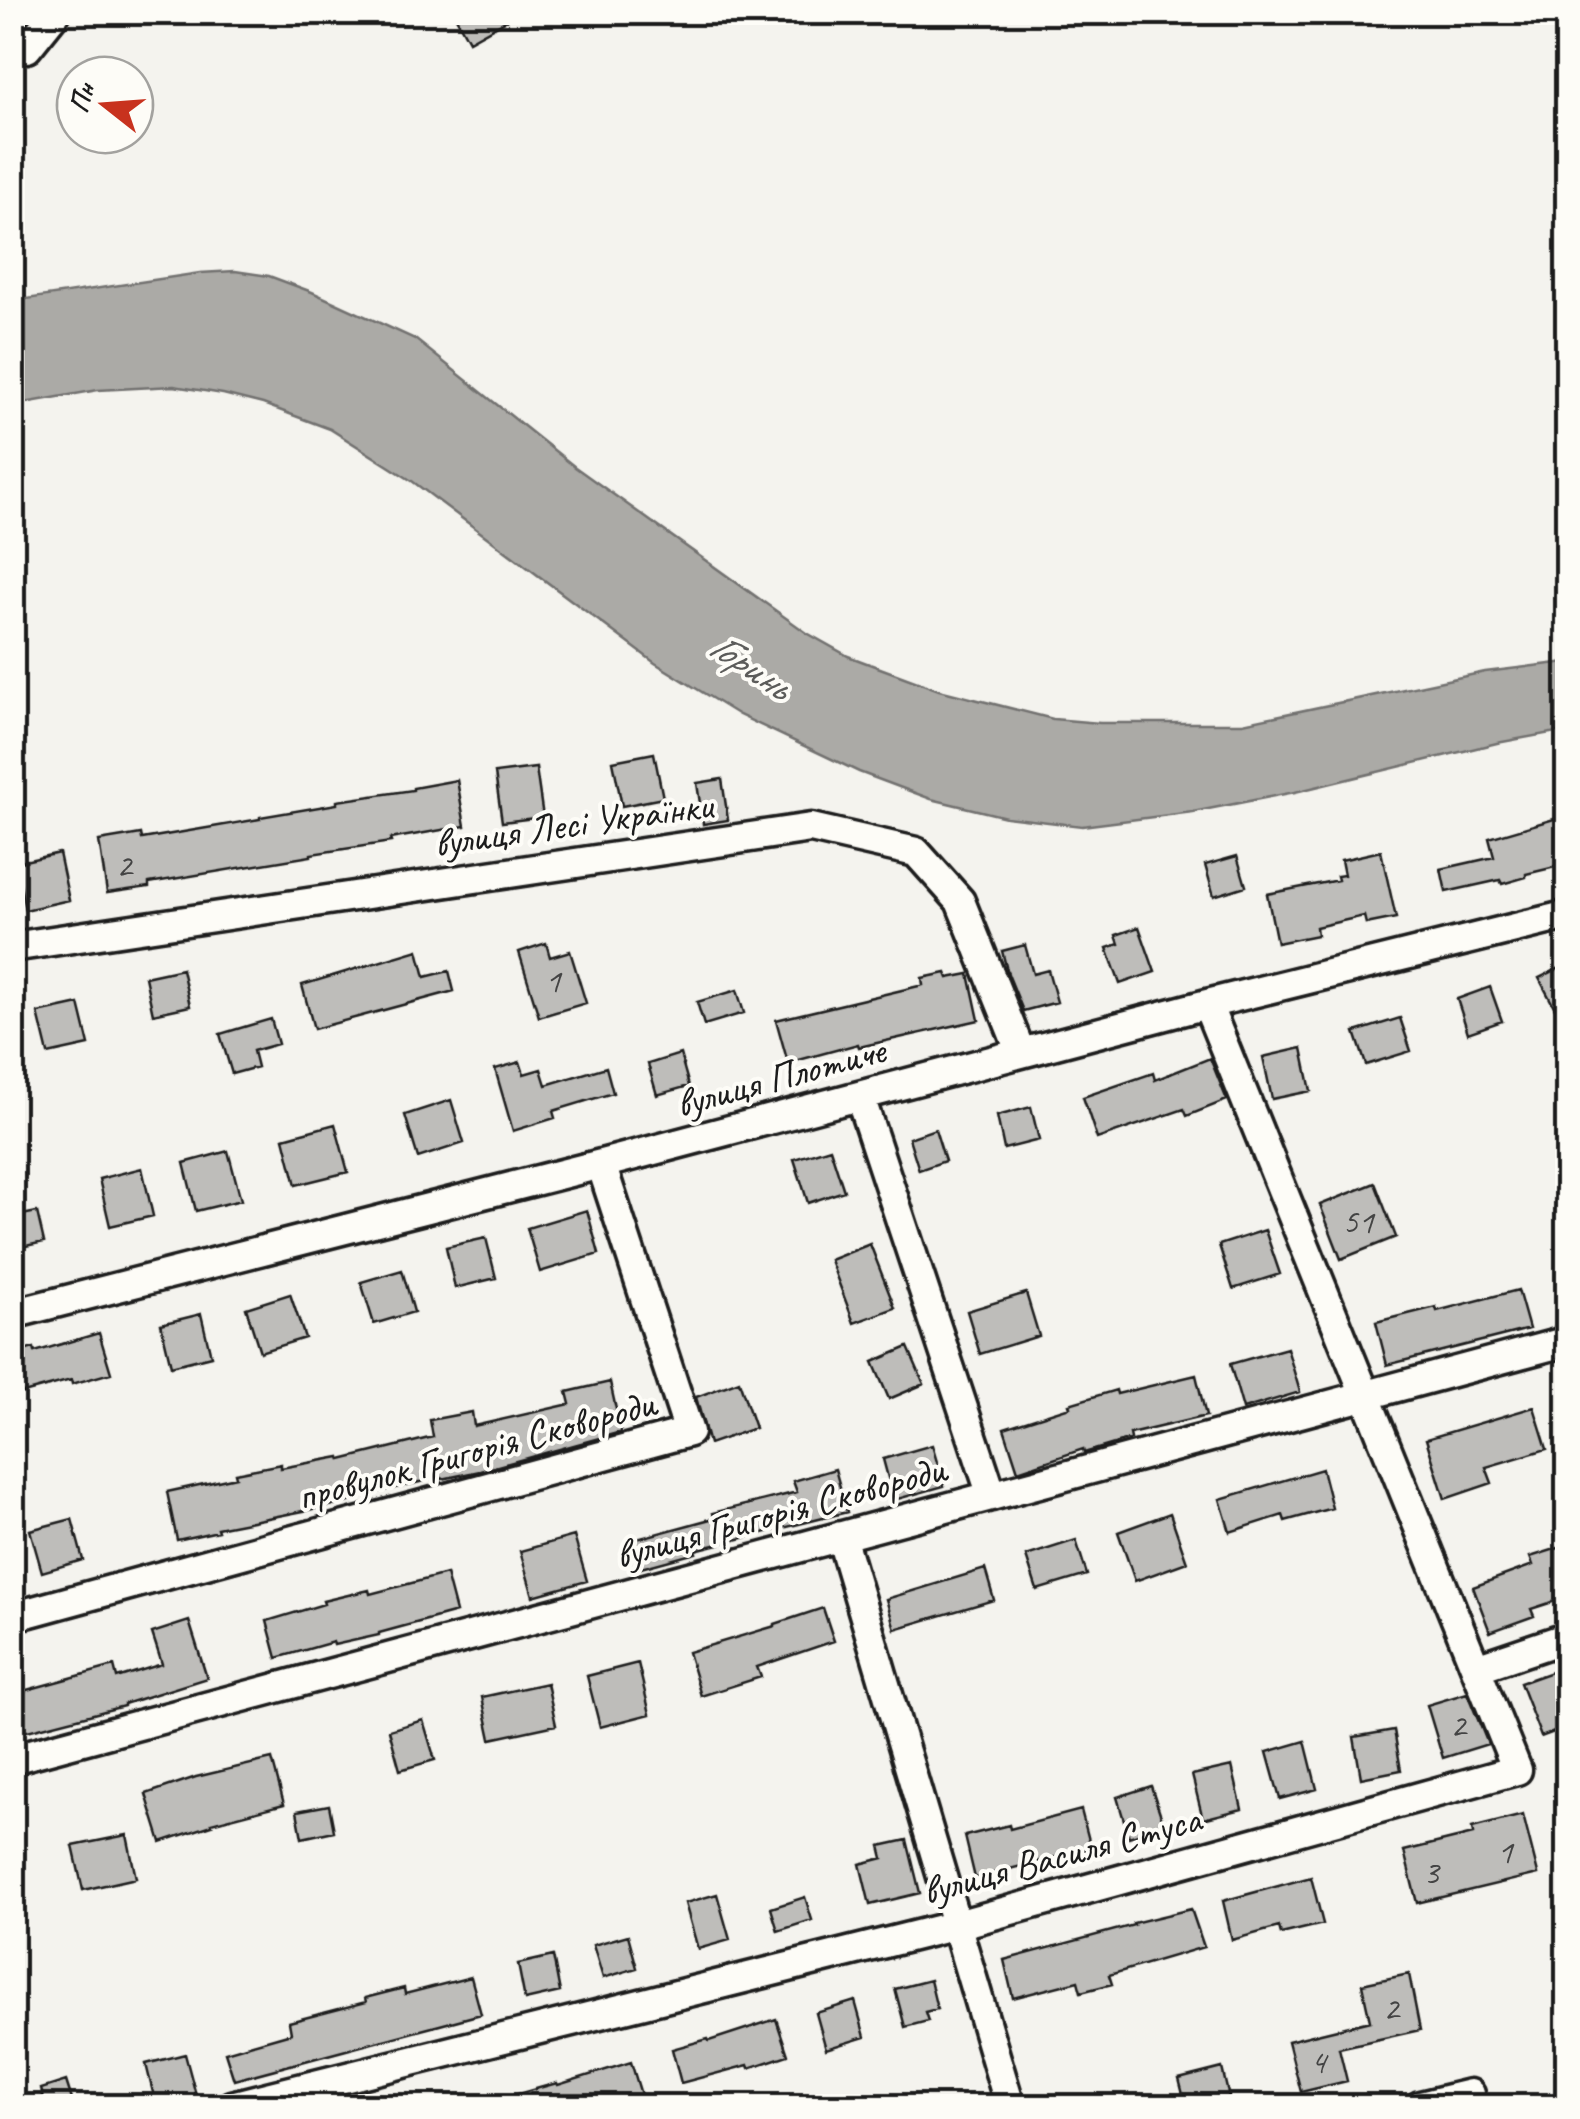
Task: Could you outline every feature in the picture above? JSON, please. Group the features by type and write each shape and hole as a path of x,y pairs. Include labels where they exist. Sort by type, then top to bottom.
{"street":[{"path":"27,48 56,12"},
{"name":"вулиця Лесі Українки","path":"12,947 810,828 916,852 960,901 1022,1054"},
{"name":"вулиця Плотиче","path":"12,1314 860,1097 1206,1004 1568,915"},
{"name":"вулиця Василя Стуса","path":"232,2106 958,1925 1517,1770 1206,1004"},
{"path":"860,1097 992,1496"},
{"name":"провулок Григорія Сковороди","path":"12,1617 689,1432 601,1164"},
{"name":"вулиця Григорія Сковороди","path":"12,1758 1568,1341"},
{"path":"841,1536 1010,2106"},
{"path":"1476,1668 1568,1637"},
{"path":"1420,2106 1470,2094"}],"water":[{"name":"Горинь","path":"235,271 269,276 312,292 415,339 575,467 807,633 848,656 939,690 1053,719 1100,723 1243,723 1485,672 1567,662 1567,730 1295,792 1193,812 1082,826 1006,817 931,799 859,772 739,715 655,663 412,481 330,429 263,404 174,386 98,390 13,405 13,301"}],"building":[{"path":"453,12 521,12 469,41"},
{"path":"654,753 663,798 622,806 613,761"},
{"path":"536,768 543,817 502,822 495,773"},
{"path":"722,779 728,820 703,824 697,783"},
{"path":"457,780 465,826 107,893 99,841 141,834 142,839 260,819"},
{"path":"1568,815 1568,864 1502,884 1500,880 1446,892 1441,869 1494,857 1489,838"},
{"path":"1381,851 1396,918 1366,924 1364,916 1316,927 1317,935 1277,943 1267,894 1338,880 1337,876 1344,875 1341,860"},
{"path":"59,853 69,900 25,910 16,863"},
{"path":"1237,856 1246,886 1214,896 1205,865"},
{"path":"1139,927 1155,972 1120,984 1107,948 1119,944 1116,935"},
{"path":"546,943 550,957 570,951 586,1003 539,1017 519,952"},
{"path":"1025,945 1033,974 1048,970 1057,1002 1023,1011 1002,951"},
{"path":"418,950 425,977 449,971 454,991 314,1029 302,985"},
{"path":"1568,964 1568,1033 1539,978"},
{"path":"182,969 190,1006 153,1014 145,977"},
{"path":"946,973 948,978 969,974 979,1020 859,1047 858,1044 788,1063 776,1020 923,985 922,978"},
{"path":"1490,987 1502,1021 1468,1033 1457,999"},
{"path":"737,990 744,1013 704,1025 697,1002"},
{"path":"79,1004 89,1045 48,1054 38,1013"},
{"path":"1400,1018 1411,1051 1366,1065 1355,1032"},
{"path":"271,1019 278,1044 253,1051 257,1067 232,1074 220,1034"},
{"path":"1302,1048 1311,1091 1272,1099 1263,1057"},
{"path":"680,1054 689,1086 657,1095 648,1064"},
{"path":"1210,1058 1227,1100 1187,1116 1184,1109 1097,1139 1083,1097 1153,1073 1155,1080"},
{"path":"520,1062 524,1074 541,1069 546,1085 606,1067 613,1093 553,1111 555,1118 513,1131 495,1069"},
{"path":"451,1100 464,1143 418,1158 405,1115"},
{"path":"1031,1107 1039,1140 1004,1149 997,1116"},
{"path":"335,1124 348,1172 296,1185 284,1138"},
{"path":"935,1129 945,1161 919,1170 909,1138"},
{"path":"830,1148 844,1191 808,1203 794,1159"},
{"path":"228,1151 241,1200 196,1211 184,1163"},
{"path":"142,1168 153,1216 110,1226 99,1179"},
{"path":"1375,1183 1396,1237 1341,1259 1320,1205"},
{"path":"587,1210 599,1254 540,1272 527,1228"},
{"path":"37,1212 44,1242 12,1249 12,1217"},
{"path":"1265,1230 1280,1274 1233,1289 1219,1245"},
{"path":"486,1238 496,1278 455,1288 446,1247"},
{"path":"870,1244 895,1308 854,1323 830,1260"},
{"path":"402,1270 414,1312 374,1324 361,1282"},
{"path":"1518,1290 1529,1329 1387,1365 1376,1322"},
{"path":"1026,1293 1039,1336 980,1354 967,1311"},
{"path":"290,1294 305,1338 260,1352 246,1308"},
{"path":"201,1314 211,1356 171,1366 161,1324"},
{"path":"99,1333 111,1373 12,1396 12,1354 34,1348 35,1352"},
{"path":"908,1347 924,1384 889,1399 873,1362"},
{"path":"1287,1348 1300,1392 1243,1409 1230,1364"},
{"path":"1196,1375 1206,1416 1130,1434 1131,1439 1084,1453 1083,1449 1018,1471 1004,1428 1116,1390 1117,1394"},
{"path":"739,1381 755,1428 709,1444 696,1397"},
{"path":"610,1382 621,1432 480,1471 177,1540 167,1492 236,1477 235,1473 281,1464 281,1468 340,1457 341,1460 433,1437 430,1420 472,1412 474,1426 570,1404 567,1392"},
{"path":"1534,1407 1547,1449 1486,1467 1492,1483 1445,1499 1426,1439"},
{"path":"932,1445 944,1486 894,1500 883,1459"},
{"path":"835,1469 847,1512 695,1550 696,1553 641,1568 633,1540 714,1518 713,1513 797,1492 793,1481"},
{"path":"1322,1469 1332,1508 1285,1521 1283,1515 1230,1532 1220,1499"},
{"path":"1170,1513 1187,1562 1135,1581 1118,1532"},
{"path":"72,1519 83,1560 42,1572 30,1530"},
{"path":"574,1536 587,1581 533,1596 520,1551"},
{"path":"1076,1540 1087,1575 1037,1590 1026,1556"},
{"path":"1568,1545 1568,1597 1531,1609 1534,1616 1490,1632 1473,1587 1533,1565 1530,1557"},
{"path":"985,1569 994,1600 895,1629 886,1599"},
{"path":"446,1574 456,1612 379,1635 334,1645 333,1642 277,1658 267,1621 324,1604 323,1601 369,1590 370,1594"},
{"path":"823,1608 834,1641 757,1667 761,1677 701,1696 688,1652"},
{"path":"189,1621 207,1678 124,1706 12,1735 12,1694 114,1666 117,1678 162,1664 152,1633"},
{"path":"638,1663 650,1714 600,1727 587,1676"},
{"path":"1568,1666 1568,1727 1541,1737 1520,1683"},
{"path":"547,1683 556,1725 491,1739 482,1697"},
{"path":"1467,1693 1488,1744 1443,1758 1427,1705"},
{"path":"423,1720 435,1760 400,1770 389,1730"},
{"path":"1394,1730 1401,1770 1361,1778 1354,1737"},
{"path":"1305,1741 1317,1789 1280,1799 1267,1752"},
{"path":"272,1759 284,1804 211,1823 161,1842 146,1794"},
{"path":"1232,1766 1242,1809 1203,1819 1192,1775"},
{"path":"1151,1786 1164,1825 1129,1837 1117,1797"},
{"path":"329,1805 334,1831 302,1838 297,1811"},
{"path":"1081,1810 1091,1848 975,1878 965,1836 1009,1825 1010,1829"},
{"path":"1523,1815 1538,1874 1417,1903 1404,1851 1473,1834 1472,1828"},
{"path":"127,1835 136,1878 83,1890 73,1846"},
{"path":"907,1840 920,1893 870,1905 860,1864 883,1858 880,1846"},
{"path":"1311,1877 1323,1924 1281,1934 1279,1927 1232,1940 1223,1901"},
{"path":"717,1894 730,1940 698,1949 685,1903"},
{"path":"805,1897 812,1920 778,1931 771,1908"},
{"path":"1191,1909 1204,1947 1109,1975 1112,1984 1081,1992 1078,1981 1013,1998 1004,1960"},
{"path":"628,1935 637,1968 603,1978 593,1945"},
{"path":"553,1956 560,1992 525,2000 518,1964"},
{"path":"1409,1974 1420,2030 1339,2048 1347,2081 1301,2092 1288,2041 1370,2021 1362,1984"},
{"path":"471,1977 481,2014 234,2080 225,2052 291,2033 289,2022 404,1988 405,1994"},
{"path":"930,1980 937,2009 925,2012 928,2021 905,2027 895,1989"},
{"path":"855,2001 865,2037 826,2049 816,2013"},
{"path":"776,2019 788,2055 681,2083 672,2049"},
{"path":"185,2054 196,2095 156,2105 146,2064"},
{"path":"631,2062 642,2098 613,2106 496,2106 496,2100"},
{"path":"1222,2068 1231,2106 1186,2106 1179,2079"},
{"path":"66,2081 74,2106 46,2106 41,2089"}]}
